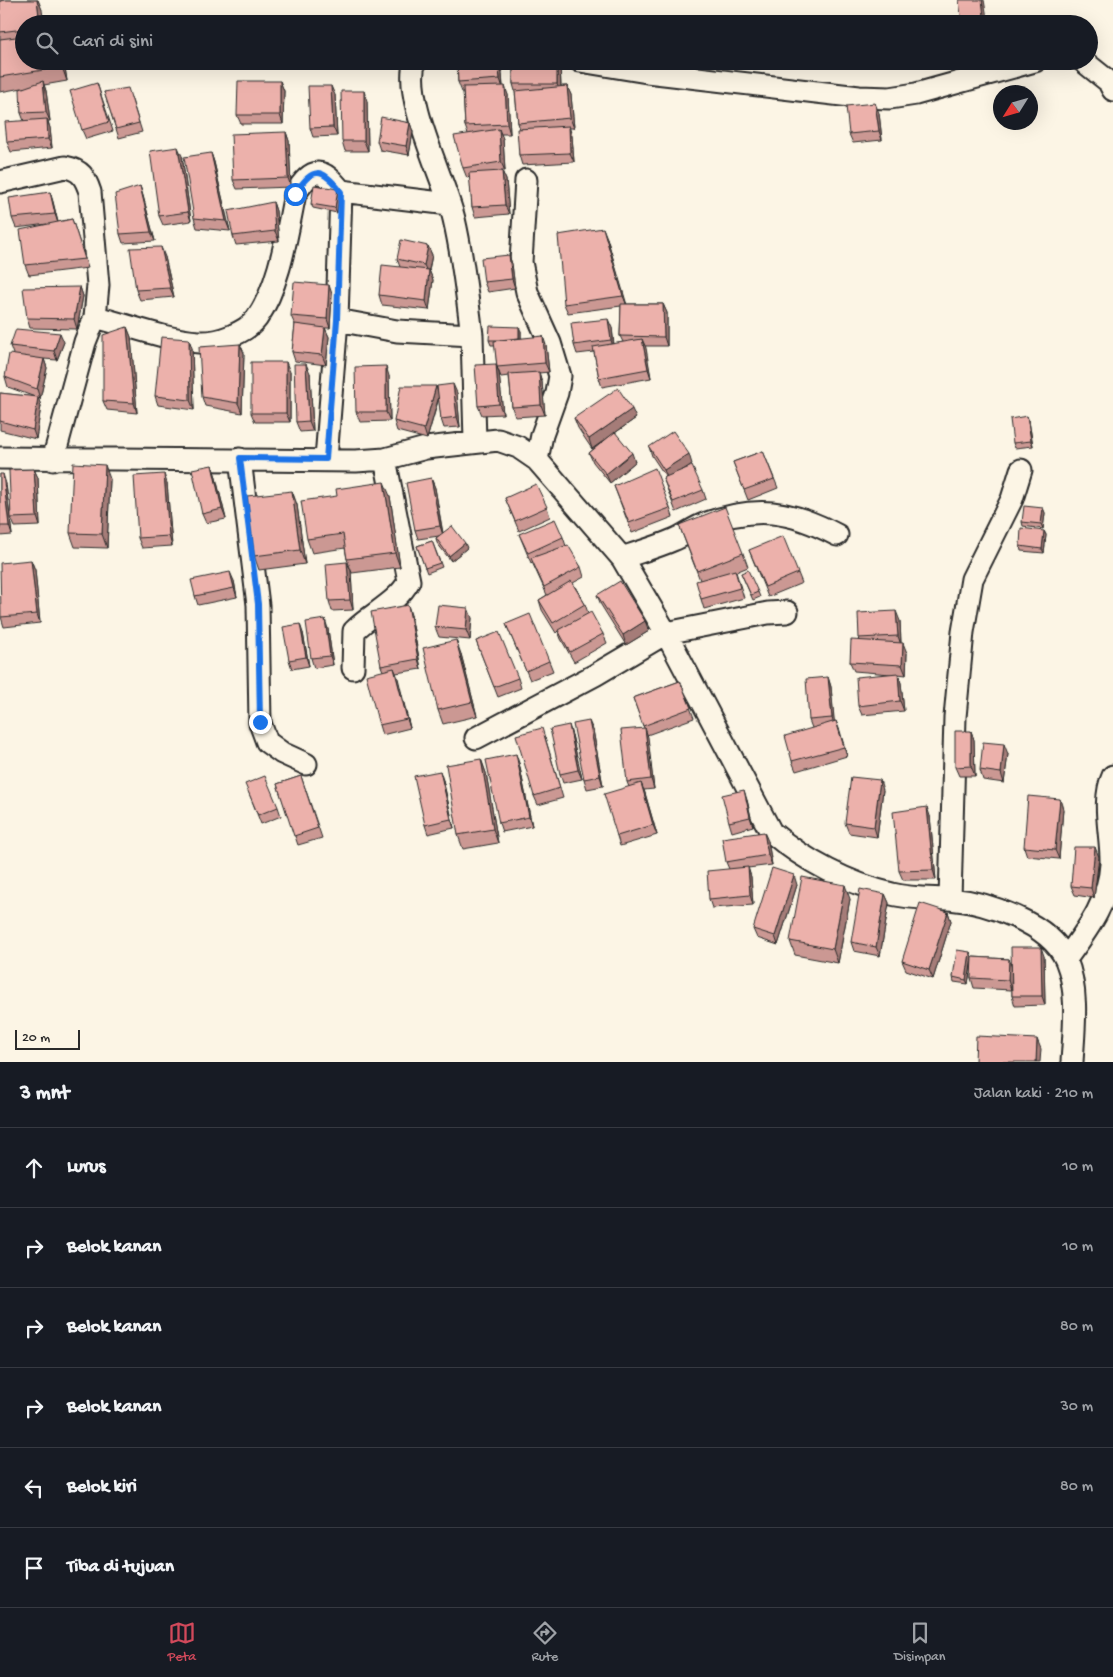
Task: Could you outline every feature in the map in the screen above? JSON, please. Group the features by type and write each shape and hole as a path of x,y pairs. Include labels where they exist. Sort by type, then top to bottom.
{"street":[{"path":"413,70 414,94 425,136 454,216 464,268 472,335 475,441"},
{"path":"630,70 859,98 890,98 916,94 1003,70"},
{"path":"1094,70 1108,81 1113,90"},
{"path":"0,182 58,168 76,169 86,178 90,192 98,285 95,317 85,342 53,460"},
{"path":"95,317 183,340 201,342 233,336 257,319 263,308 276,275 295,194 301,183 312,174 320,172 329,176 341,192 337,320 326,459"},
{"path":"526,180 521,262 527,292 550,343 560,376 557,393 542,434 537,460"},
{"path":"341,192 449,204"},
{"path":"337,320 397,331 472,335"},
{"path":"0,458 53,460 385,459 426,448 475,441 498,440 518,447 537,460 622,558 666,632 760,814 772,832 792,850 870,888 894,895 920,899 950,899 992,908 1025,921 1043,933 1066,959 1073,981 1072,1062"},
{"path":"240,458 258,604 260,722 267,742 282,753 306,764"},
{"path":"353,668 354,632 396,598 410,581 385,459"},
{"path":"950,899 954,717 972,579 1012,499 1021,470"},
{"path":"622,558 674,540 702,525 726,517 763,512 785,513 811,521 838,535"},
{"path":"476,738 595,675 666,632 768,613 788,612"},
{"path":"1066,959 1092,923 1107,889 1111,865 1108,795 1113,776"}],"building":[{"path":"37,0 39,15 15,15 15,30 0,32 0,1"},
{"path":"959,0 982,0 984,15 961,15"},
{"path":"15,37 15,70 43,70 0,77 0,39"},
{"path":"457,70 499,70 500,79 458,82"},
{"path":"513,70 557,70 557,84 513,84"},
{"path":"43,81 46,112 21,113 20,89"},
{"path":"238,81 280,81 280,115 237,115"},
{"path":"97,83 109,122 82,130 70,91"},
{"path":"308,86 331,86 333,127 310,128"},
{"path":"505,86 507,124 465,126 463,87"},
{"path":"567,86 570,118 518,123 515,91"},
{"path":"128,88 139,123 116,129 104,92"},
{"path":"341,91 364,91 364,141 342,141"},
{"path":"875,103 879,131 849,134 846,106"},
{"path":"381,117 410,123 406,146 377,141"},
{"path":"47,119 48,139 7,142 5,122"},
{"path":"569,126 570,153 519,155 517,129"},
{"path":"499,129 501,162 463,168 454,136"},
{"path":"286,132 288,178 233,180 231,134"},
{"path":"178,147 188,212 159,216 150,151"},
{"path":"211,153 226,221 194,218 184,157"},
{"path":"502,171 505,205 472,207 469,173"},
{"path":"314,185 338,189 335,208 311,204"},
{"path":"140,186 151,232 120,234 115,194"},
{"path":"50,192 55,214 12,218 9,198"},
{"path":"273,202 275,231 233,236 228,211"},
{"path":"72,219 85,259 25,265 20,230"},
{"path":"603,228 623,296 564,304 558,235"},
{"path":"401,240 428,246 424,265 397,259"},
{"path":"161,247 170,288 136,290 130,248"},
{"path":"509,255 512,279 484,282 481,258"},
{"path":"382,265 429,270 426,301 379,295"},
{"path":"294,282 329,285 327,319 291,316"},
{"path":"80,287 74,319 27,318 23,288"},
{"path":"621,304 663,304 664,337 620,336"},
{"path":"608,319 611,340 574,345 571,323"},
{"path":"295,324 325,328 322,355 292,352"},
{"path":"490,326 519,327 519,338 489,340"},
{"path":"127,327 134,403 103,401 103,335"},
{"path":"16,329 60,333 54,351 10,346"},
{"path":"543,336 545,363 497,367 494,341"},
{"path":"161,337 189,339 190,400 155,396"},
{"path":"642,339 648,369 599,378 593,347"},
{"path":"240,344 238,403 202,397 199,347"},
{"path":"9,354 44,359 37,389 5,377"},
{"path":"251,362 286,362 286,413 251,413"},
{"path":"294,364 306,364 309,421 296,422"},
{"path":"496,364 499,404 478,406 475,365"},
{"path":"386,366 386,412 356,412 355,367"},
{"path":"539,372 541,405 512,407 509,374"},
{"path":"453,384 457,417 441,419 437,386"},
{"path":"401,386 436,386 424,429 394,421"},
{"path":"618,388 632,409 589,439 574,418"},
{"path":"0,393 38,397 33,430 0,421"},
{"path":"1027,416 1031,441 1013,443 1010,419"},
{"path":"673,431 689,454 664,470 649,447"},
{"path":"615,432 632,453 606,474 589,453"},
{"path":"763,451 774,479 744,490 733,462"},
{"path":"73,463 105,465 102,534 70,533"},
{"path":"212,465 222,509 202,514 192,469"},
{"path":"692,466 703,490 673,502 663,478"},
{"path":"655,468 670,508 629,523 614,486"},
{"path":"34,469 37,517 11,518 9,470"},
{"path":"0,474 3,474 9,526 0,526"},
{"path":"164,474 169,536 138,538 134,476"},
{"path":"431,478 440,526 415,530 406,483"},
{"path":"384,482 395,553 347,559 343,534 307,539 301,501 337,496 336,489"},
{"path":"536,484 547,507 515,521 505,498"},
{"path":"292,491 300,550 254,556 247,496"},
{"path":"1024,506 1043,508 1041,524 1022,522"},
{"path":"725,507 743,553 697,571 679,525"},
{"path":"555,519 563,537 528,553 519,534"},
{"path":"452,526 465,543 449,556 436,538"},
{"path":"1021,528 1044,531 1042,549 1020,546"},
{"path":"783,536 798,573 765,587 749,550"},
{"path":"432,541 440,563 425,568 417,546"},
{"path":"568,545 581,567 544,587 531,558"},
{"path":"31,560 37,614 1,617 0,563"},
{"path":"347,562 350,600 329,601 326,564"},
{"path":"735,570 740,588 701,599 696,581"},
{"path":"748,570 758,592 751,595 741,573"},
{"path":"230,572 234,588 195,596 191,580"},
{"path":"571,581 585,604 553,623 539,600"},
{"path":"620,581 645,621 623,635 597,595"},
{"path":"408,605 418,659 381,666 371,612"},
{"path":"438,605 468,608 466,630 435,627"},
{"path":"896,611 898,636 859,638 858,613"},
{"path":"591,612 603,634 570,652 558,630"},
{"path":"530,614 549,661 526,671 506,624"},
{"path":"325,619 330,656 311,658 306,622"},
{"path":"300,624 306,657 289,660 283,627"},
{"path":"499,632 518,678 494,687 476,641"},
{"path":"456,640 472,702 438,710 423,648"},
{"path":"851,640 903,643 902,665 850,662"},
{"path":"394,668 407,719 379,725 366,675"},
{"path":"898,673 900,701 858,706 856,677"},
{"path":"828,677 832,718 809,720 806,679"},
{"path":"680,681 691,708 643,726 633,698"},
{"path":"589,721 600,776 584,779 573,724"},
{"path":"836,721 844,747 792,761 785,736"},
{"path":"569,725 578,770 560,774 550,729"},
{"path":"542,728 560,788 534,796 516,735"},
{"path":"645,728 651,779 627,782 621,730"},
{"path":"955,731 971,731 971,766 955,767"},
{"path":"983,742 1004,744 1001,773 980,770"},
{"path":"516,754 529,817 499,823 486,760"},
{"path":"481,759 493,829 458,835 446,765"},
{"path":"440,771 451,819 425,825 414,776"},
{"path":"265,776 278,807 258,815 245,784"},
{"path":"301,776 318,828 294,836 277,784"},
{"path":"851,777 880,780 874,827 845,823"},
{"path":"641,783 653,825 617,836 604,794"},
{"path":"744,790 750,817 729,822 722,795"},
{"path":"1028,796 1060,799 1055,850 1024,847"},
{"path":"927,807 933,870 899,871 893,812"},
{"path":"764,832 768,855 726,862 722,838"},
{"path":"1074,847 1095,847 1091,888 1071,886"},
{"path":"748,867 750,895 709,899 707,871"},
{"path":"772,868 794,875 775,936 753,929"},
{"path":"802,877 845,885 833,949 790,941"},
{"path":"860,889 885,894 876,947 851,942"},
{"path":"920,903 948,912 929,970 902,961"},
{"path":"1011,947 1041,947 1042,996 1012,996"},
{"path":"957,950 970,952 966,980 953,977"},
{"path":"972,957 1009,959 1008,980 971,978"},
{"path":"976,1036 1037,1039 1036,1062 975,1062"}],"route":[{"path":"260,722 258,604 240,458 326,459 337,320 341,192 329,176 320,172 312,174 301,183 295,194"}]}
